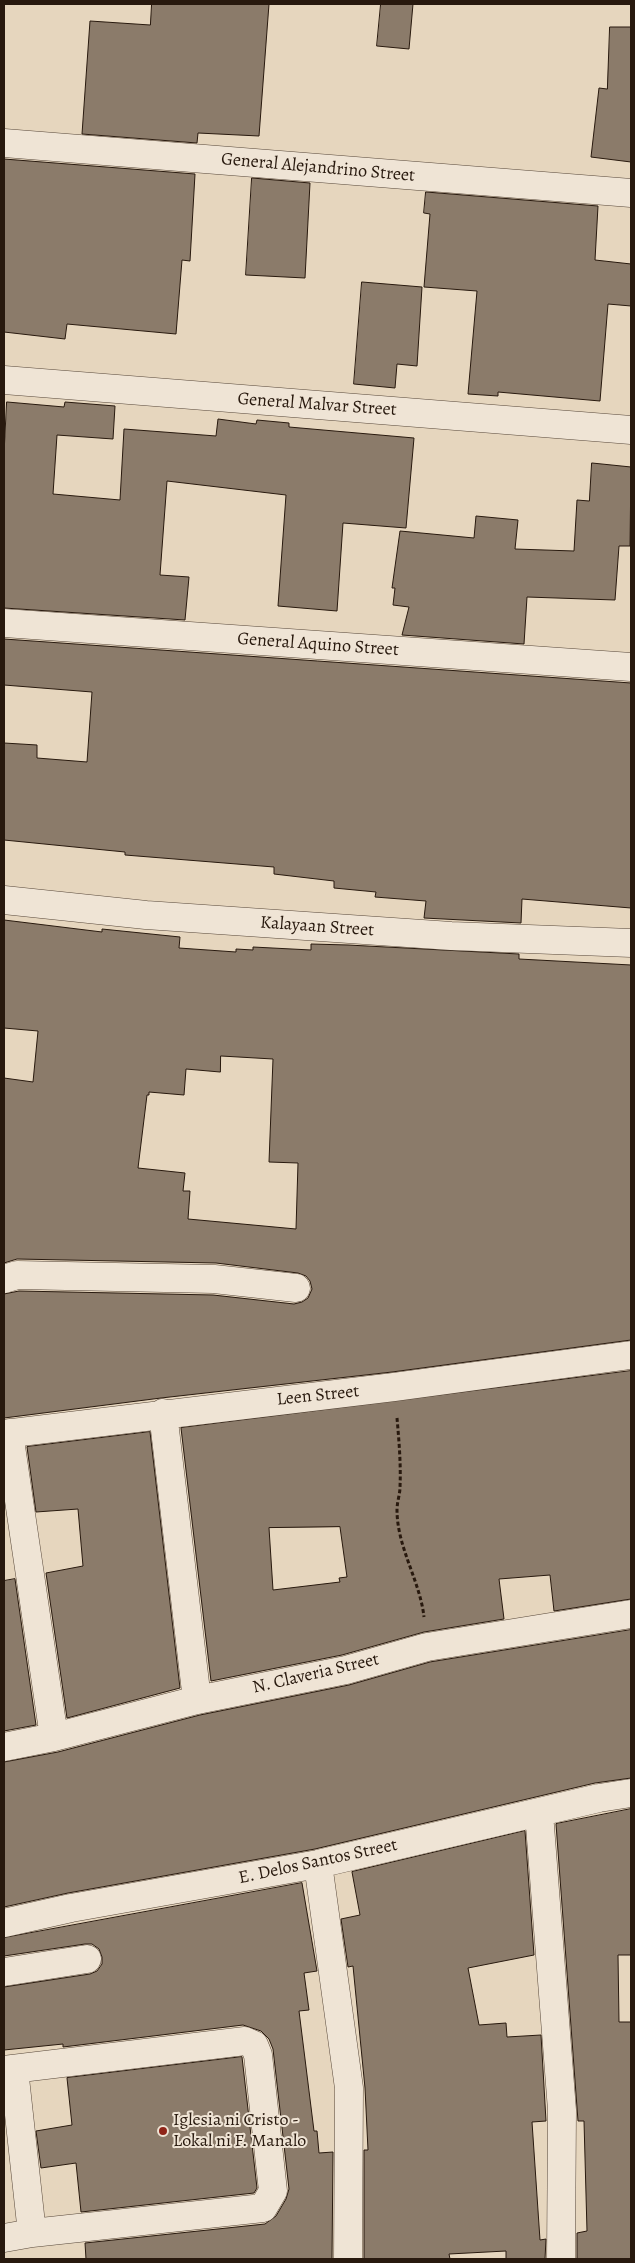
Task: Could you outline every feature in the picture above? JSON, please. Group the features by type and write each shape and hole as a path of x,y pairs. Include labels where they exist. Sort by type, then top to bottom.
{"street":[{"name":"General Alejandrino Street","path":"4,143 631,193"},
{"name":"General Malvar Street","path":"4,380 631,430"},
{"name":"General Aquino Street","path":"4,623 631,667"},
{"name":"Kalayaan Street","path":"4,900 165,917 451,936 631,943"},
{"path":"4,1279 17,1275 214,1279 296,1288"},
{"name":"Leen Street","path":"6,1433 394,1387 631,1355"},
{"path":"163,1413 197,1700"},
{"path":"6,1433 54,1737"},
{"name":"N. Claveria Street","path":"4,1747 54,1737 197,1700 346,1670 427,1647 631,1614"},
{"name":"E. Delos Santos Street","path":"4,1923 72,1908 318,1864 631,1793"},
{"path":"539,1813 562,2110 561,2259"},
{"path":"318,1864 349,2088 348,2259"},
{"path":"4,1972 86,1959"},
{"path":"4,2238 32,2232 263,2208 272,2191 258,2055 254,2045 244,2042 9,2069 32,2232"}],"path":[{"path":"394,1387 401,1458 397,1510 407,1563 422,1606 427,1647"}],"building":[{"path":"152,4 269,4 259,136 198,133 197,143 82,134 90,21 150,25"},
{"path":"381,4 413,4 409,49 377,46"},
{"path":"610,27 631,27 631,162 591,157 599,88 607,89"},
{"path":"4,159 195,174 190,261 182,260 176,334 67,324 65,339 4,332"},
{"path":"252,178 310,183 305,278 246,275"},
{"path":"426,192 598,206 595,260 631,264 631,306 608,304 600,401 498,392 498,396 468,394 477,291 424,287 430,214 424,213"},
{"path":"362,282 422,287 417,366 397,364 395,388 354,384"},
{"path":"7,402 64,407 65,402 115,406 113,439 57,435 53,494 120,500 124,429 216,436 218,419 256,424 257,420 289,423 289,427 414,438 406,528 343,523 337,611 278,606 286,495 167,481 160,575 189,577 185,620 4,608 4,454"},
{"path":"592,463 631,467 630,546 619,546 615,600 527,597 524,644 402,635 409,607 393,605 395,588 392,588 400,531 474,538 476,516 518,520 515,549 574,551 577,500 589,501"},
{"path":"4,639 631,683 631,908 522,899 521,923 424,918 426,901 375,897 376,892 334,888 334,881 274,874 274,867 125,855 125,852 4,840 4,743 37,745 37,758 87,762 92,692 4,685"},
{"path":"4,920 102,932 102,929 180,937 179,948 236,952 236,949 253,950 253,947 311,950 311,944 348,945 519,954 519,959 631,965 631,1340 392,1372 4,1418 4,1294 19,1291 213,1295 294,1304 308,1298 312,1289 310,1281 306,1276 298,1273 216,1263 17,1259 4,1263 4,1078 33,1082 38,1031 4,1028","holes":["221,1056 273,1059 269,1162 298,1163 296,1229 188,1219 190,1191 183,1191 185,1173 138,1168 147,1095 149,1095 149,1092 184,1095 186,1069 220,1072"]},
{"path":"631,1371 631,1599 554,1611 550,1575 499,1579 504,1619 424,1632 342,1655 211,1681 181,1428","holes":["340,1527 347,1577 339,1578 340,1582 273,1590 269,1528"]},
{"path":"150,1432 180,1688 67,1718 46,1573 83,1566 78,1509 36,1512 27,1447"},
{"path":"15,1579 36,1725 4,1731 4,1581"},
{"path":"631,1630 631,1778 595,1783 315,1849 68,1893 4,1907 4,1762 58,1752 200,1715 349,1685 430,1662"},
{"path":"631,1809 631,1955 618,1955 619,2022 631,2022 631,2259 577,2259 577,2233 587,2231 584,2121 578,2121 556,1824"},
{"path":"525,1831 534,1955 468,1968 479,2025 506,2023 507,2037 541,2035 546,2121 532,2122 540,2240 546,2239 545,2259 506,2259 506,2251 449,2254 450,2259 364,2259 364,2150 368,2150 365,2088 353,1966 348,1967 341,1919 360,1915 352,1872"},
{"path":"302,1883 317,1971 304,1973 309,2010 299,2011 314,2131 317,2131 319,2153 333,2152 332,2259 86,2259 85,2243 265,2224 276,2216 286,2199 289,2189 273,2049 269,2039 261,2031 243,2025 63,2047 63,2044 4,2050 4,1987 90,1974 97,1971 102,1964 102,1957 99,1949 92,1944 4,1956 4,1938"},
{"path":"242,2057 257,2188 254,2193 81,2212 76,2163 41,2168 36,2131 72,2125 67,2078"}],"place":[{"name":"Iglesia ni Cristo - Lokal ni F. Manalo","path":"163,2131"}]}
